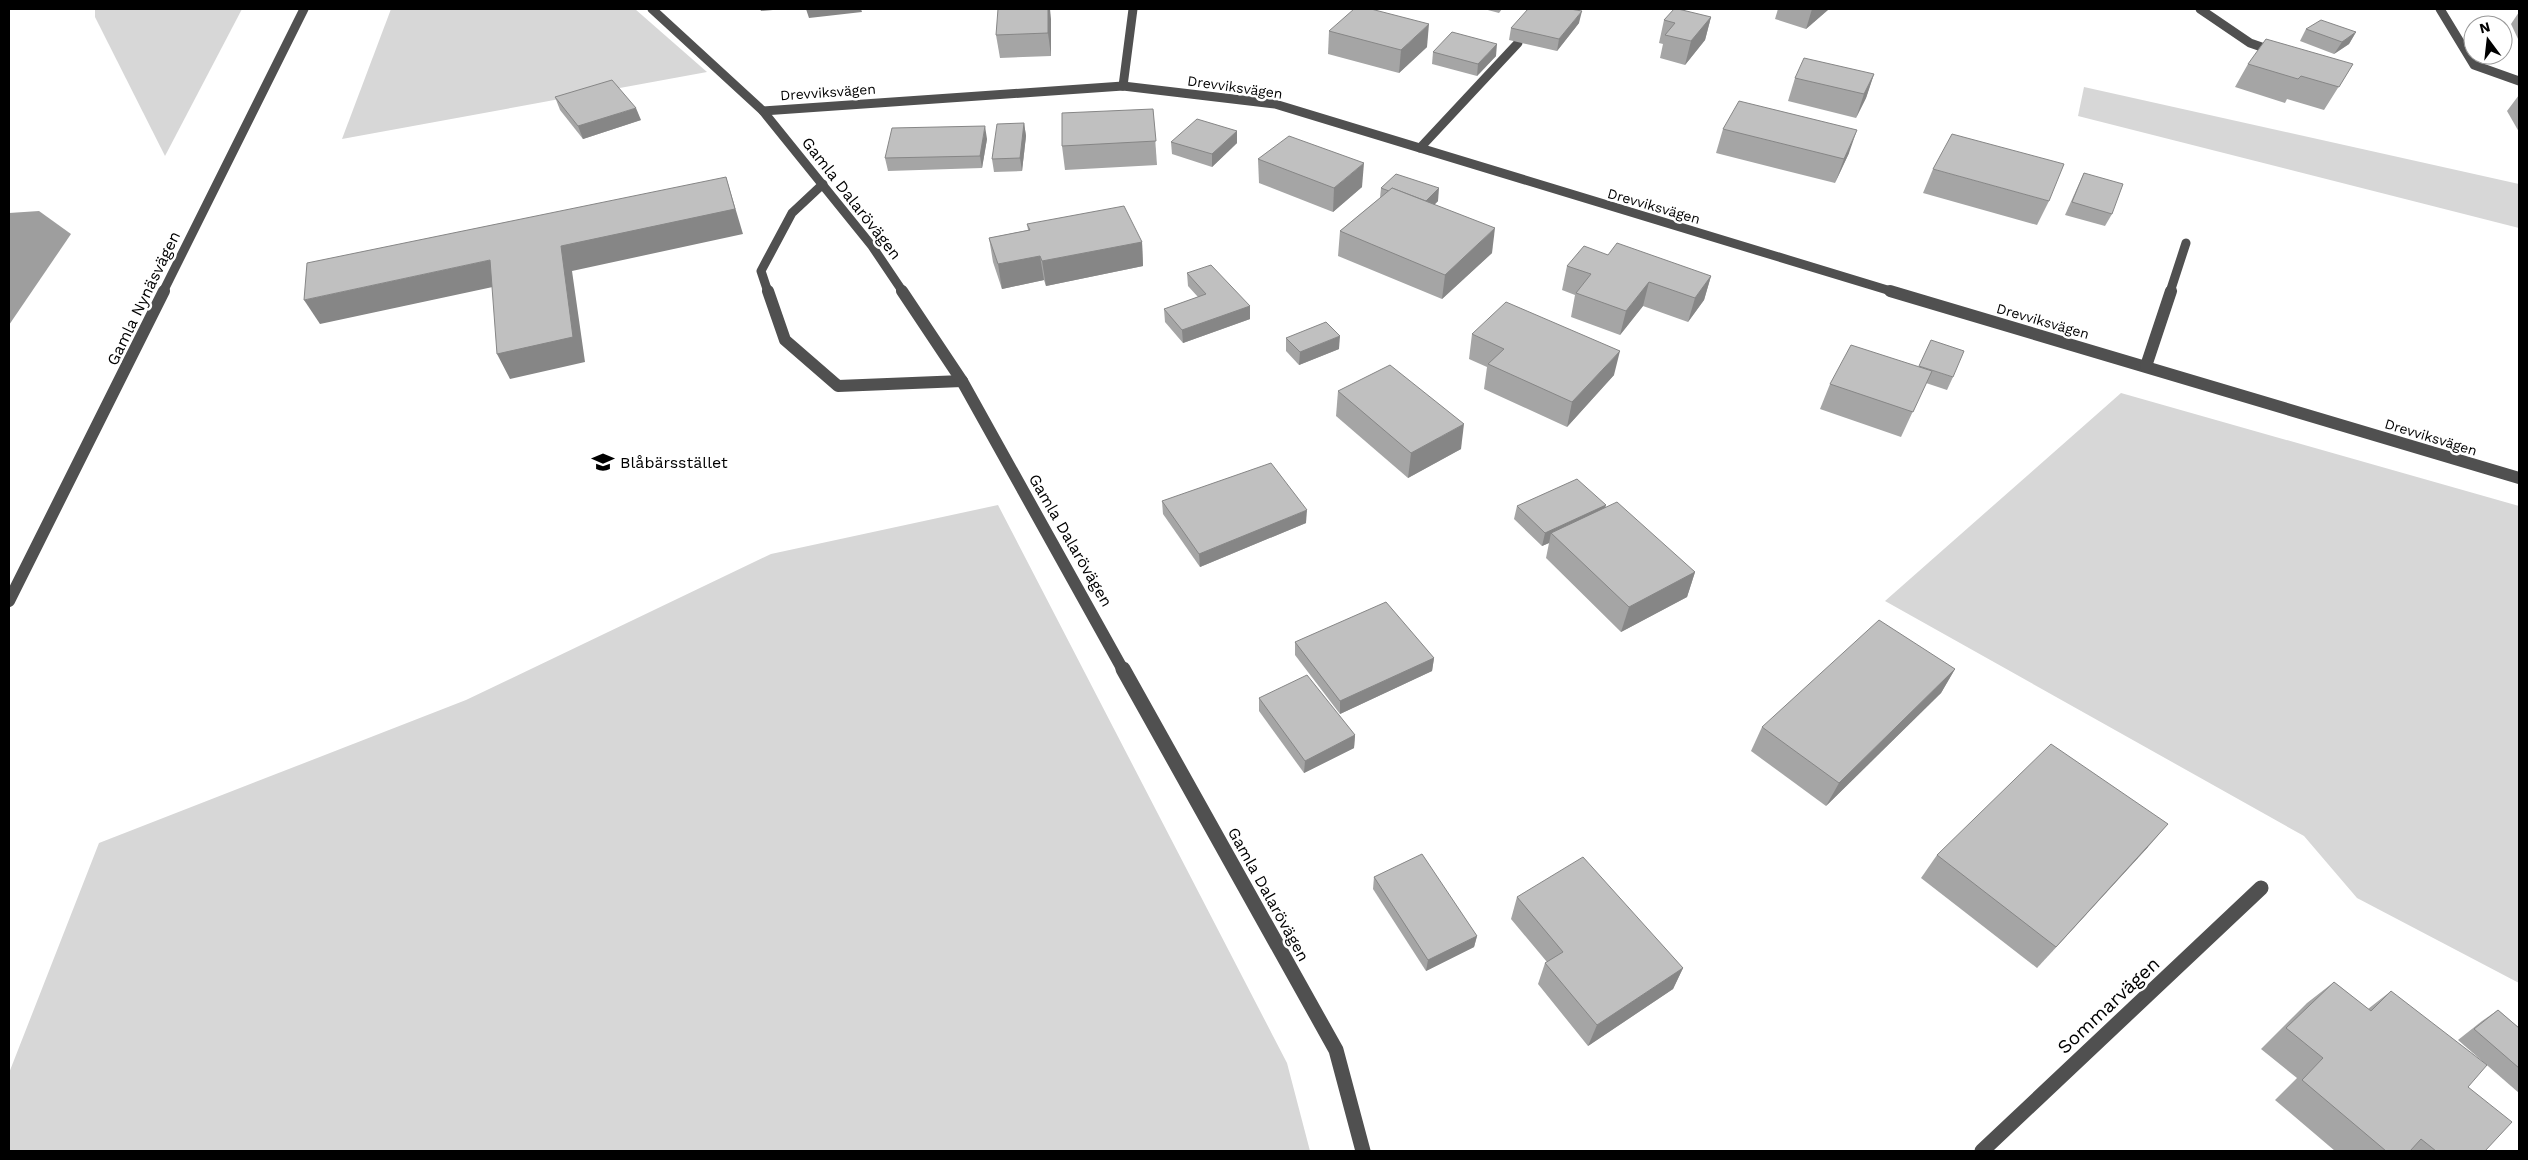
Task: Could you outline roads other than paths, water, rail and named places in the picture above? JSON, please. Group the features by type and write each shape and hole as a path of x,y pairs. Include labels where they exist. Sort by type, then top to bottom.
{"street":[{"name":"Gamla Nynäsvägen","path":"9,602 304,9"},
{"name":"Gamla Dalarövägen","path":"652,9 763,111 872,246 962,381 1184,775 1336,1050 1363,1151"},
{"path":"1123,86 1133,9"},
{"path":"2200,9 2250,43 2286,55"},
{"path":"2440,9 2474,65 2519,81"},
{"path":"1420,148 1518,43"},
{"name":"Drevviksvägen","path":"763,111 1123,86 1274,104 1606,206 2519,478"},
{"path":"823,184 792,213 761,271 786,340 838,386 962,381"},
{"path":"2146,366 2186,243"},
{"name":"Sommarvägen","path":"1982,1151 2261,888"}],"place":[{"name":"Blåbärsstället","path":"603,462"}]}
